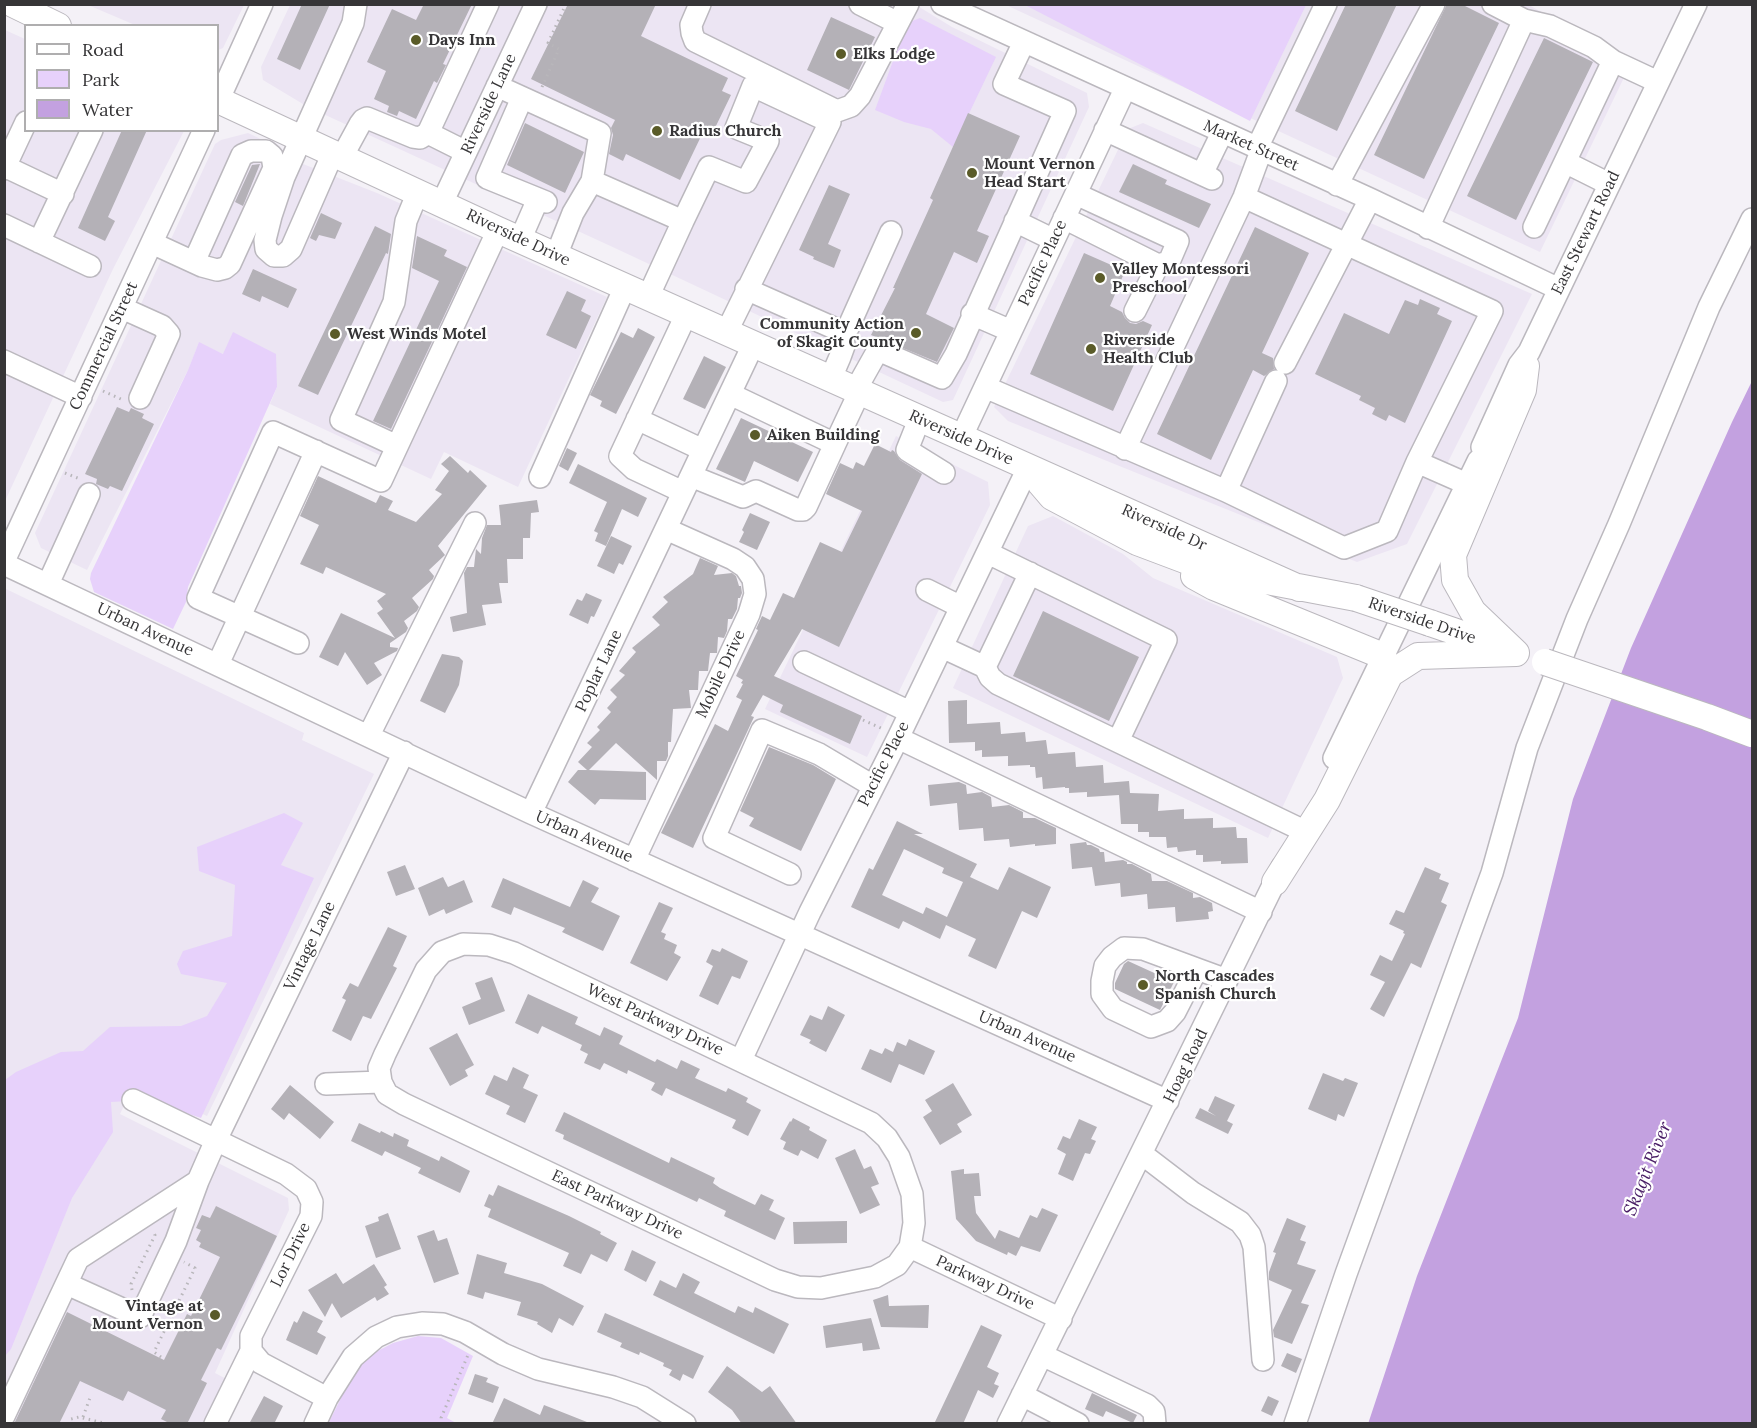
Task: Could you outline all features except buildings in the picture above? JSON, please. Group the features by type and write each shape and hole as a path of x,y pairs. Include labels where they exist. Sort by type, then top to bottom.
{"main road":[{"path":"13,4 54,24"},
{"name":"Riverside Drive","path":"219,100 509,235 1028,468 1052,497 1137,542 1214,571 1356,598 1752,734"},
{"path":"1516,653 1473,612 1455,580 1453,555 1523,390 1527,359"},
{"name":"Riverside Dr","path":"1028,468 1299,588"},
{"path":"1137,542 1214,587 1383,656"},
{"path":"1275,882 1327,800 1390,674 1418,656 1516,653"}],"street":[{"path":"219,98 262,4"},
{"path":"356,4 354,23 284,177 265,240 266,249 274,256 283,256 291,249 338,155 363,120 367,118 413,137 420,138 428,133 488,4"},
{"name":"Riverside Lane","path":"442,203 536,4"},
{"path":"700,4 691,25 695,41 837,111 851,106 860,96 903,14 860,4"},
{"name":"Market Street","path":"942,4 1370,199 1559,289"},
{"path":"1125,449 1244,197 1259,149 1326,4"},
{"path":"1337,185 1434,4"},
{"path":"1493,4 1524,20 1550,26 1594,47 1613,61 1658,82"},
{"name":"East Stewart Road","path":"1406,608 1478,461 1486,452 1559,289 1696,4"},
{"path":"1428,228 1524,20"},
{"path":"686,315 620,456 634,469 743,497 756,492 803,510 878,350 942,378 956,354 1065,111 1004,84 1024,42"},
{"path":"1534,227 1613,61"},
{"path":"497,86 600,133 592,181 573,213 556,256"},
{"path":"540,477 636,292 683,222 709,167 746,182 768,141 736,128 753,86 830,122 726,333"},
{"name":"Pacific Place","path":"961,438 1125,89"},
{"path":"298,643 198,598 273,432 381,481 397,446 509,235 542,201 487,178 522,98"},
{"path":"24,126 5,168 63,194"},
{"path":"266,151 277,127"},
{"path":"1106,130 1207,177 1221,133"},
{"path":"39,242 91,132"},
{"name":"Commercial Street","path":"4,563 203,132"},
{"path":"428,133 466,152"},
{"path":"152,243 198,264 217,270 230,264 274,168 272,156 266,151 251,151 242,155 198,264"},
{"path":"1565,162 1610,184"},
{"path":"592,181 683,222"},
{"path":"397,446 341,420 394,302 406,221 418,192"},
{"path":"1064,218 1158,265 1169,262 1178,241 1076,194"},
{"path":"985,387 1226,492 1344,548 1387,531 1417,462 1492,311 1244,197"},
{"path":"1226,492 1281,372 1370,199"},
{"path":"1294,1424 1492,873 1527,748 1577,619 1709,307 1752,219"},
{"path":"1015,220 1054,240"},
{"path":"4,225 90,266"},
{"path":"830,380 844,346 843,332 848,327 891,232"},
{"path":"1136,311 1158,265"},
{"path":"746,290 843,332"},
{"path":"122,308 162,326 169,334 140,398"},
{"path":"972,314 1011,331"},
{"name":"Poplar Lane","path":"531,813 753,345"},
{"path":"4,361 81,397"},
{"path":"730,394 835,444"},
{"path":"637,419 703,450"},
{"path":"919,420 907,450 944,473"},
{"path":"218,664 316,451"},
{"path":"1417,462 1467,484"},
{"name":"Pacific Place","path":"741,1060 873,786 890,734 910,712 1028,468"},
{"path":"48,584 89,494"},
{"path":"369,735 475,523"},
{"name":"Mobile Drive","path":"634,860 750,614 755,594 753,579 745,567 733,559 666,529"},
{"path":"987,553 1166,640 1118,741"},
{"name":"Urban Avenue","path":"4,563 531,813 1168,1101"},
{"path":"985,667 1030,573"},
{"path":"927,590 961,607"},
{"name":"Hoag Road","path":"1008,1424 1261,912 1406,608"},
{"path":"942,647 985,667 990,677 998,684 1300,829"},
{"path":"804,662 910,712"},
{"path":"790,874 714,838 762,730 819,754 873,786"},
{"path":"890,734 1261,912"},
{"name":"Vintage Lane","path":"66,1284 140,1317 176,1241 216,1140 404,752"},
{"name":"West Parkway Drive","path":"381,1082 380,1068 385,1054 426,970 442,952 463,944 489,945 514,953 871,1123 887,1138 899,1157 912,1194 914,1223 910,1247"},
{"path":"1197,969 1167,1022 1151,1027 1113,1009 1102,994 1105,966 1124,948 1143,949 1227,980"},
{"path":"326,1084 381,1082"},
{"name":"East Parkway Drive","path":"381,1082 387,1094 404,1104 775,1280 798,1287 821,1288 875,1277 897,1265 910,1247"},
{"name":"Lor Drive","path":"133,1100 286,1174 306,1190 312,1202 311,1216 252,1336 251,1351 215,1424"},
{"path":"1142,1154 1193,1193 1240,1222 1250,1236 1254,1246 1263,1360"},
{"path":"4,1416 78,1259 198,1181"},
{"name":"Parkway Drive","path":"910,1247 1061,1319"},
{"path":"315,1424 327,1398 353,1357 376,1336 397,1327 422,1323 443,1323 538,1369 642,1397 685,1424"},
{"path":"251,1351 261,1363 327,1398"},
{"path":"1042,1355 1147,1405 1154,1412 1155,1424"},
{"path":"1022,1395 1078,1424"}],"path":[{"path":"542,88 559,49 548,43 566,4"},
{"path":"863,720 890,734"},
{"path":"133,1299 131,1284 155,1235 144,1216"},
{"path":"161,1357 154,1352 195,1268 185,1263 186,1254"},
{"path":"442,1424 441,1418 471,1348"},
{"path":"83,1417 91,1395"},
{"path":"68,1424 71,1419 83,1417 108,1424"},
{"path":"126,1424 137,1424"}],"shaded area":[{"path":"88,5 244,5 223,48 219,50 219,24 133,24"},
{"path":"290,5 916,5 952,27 1087,93 1089,107 953,400 943,402 308,107 263,80 261,67"},
{"path":"1006,5 1529,5 1631,63 1540,252"},
{"path":"5,30 24,39 24,132 183,132 113,269 5,501"},
{"path":"1143,123 1532,294 1407,544 1357,562 1008,421 994,407 1128,129"},
{"path":"248,133 282,149 280,155 377,193 607,297 518,487 444,452 431,479 270,404 277,387 223,354 199,343 188,370 87,570 41,548 35,533 215,144 221,140"},
{"path":"896,436 988,482 990,505 867,757 765,709"},
{"path":"1053,516 1123,554 1153,578 1337,657 1343,678 1268,838 953,688 1028,526"},
{"path":"4,588 304,733 302,740 374,774 207,1116 135,1083 120,1114 288,1198 289,1210 215,1373 245,1389 228,1423 5,1423"}],"green space":[{"path":"1025,5 1306,5 1250,121"},
{"path":"920,18 996,57 953,147 931,129 904,122 875,110 907,23"},
{"path":"233,332 276,354 277,387 188,587 186,602 173,629 94,592 90,579 91,573 188,370 199,342 223,354"},
{"path":"284,813 303,823 281,865 314,878 201,1118 146,1100 111,1102 113,1132 72,1198 11,1349 5,1356 5,1080 16,1072 61,1052 83,1051 110,1027 181,1026 207,1016 227,983 181,974 177,964 183,951 232,936 235,885 199,871 197,847"},
{"path":"418,1336 441,1338 473,1356 447,1418 456,1423 328,1424 352,1376 370,1355 393,1343"}],"water":[{"name":"Skagit River","path":"1752,381 1752,1423 1368,1424 1417,1276 1518,1018 1573,799 1631,648"}],"place":[{"name":"Days Inn","path":"416,40"},
{"name":"Elks Lodge","path":"841,54"},
{"name":"Radius Church","path":"657,131"},
{"name":"Mount Vernon Head Start","path":"972,173"},
{"name":"Valley Montessori Preschool","path":"1100,278"},
{"name":"Community Action of Skagit County","path":"916,333"},
{"name":"West Winds Motel","path":"335,334"},
{"name":"Riverside Health Club","path":"1091,349"},
{"name":"Aiken Building","path":"755,435"},
{"name":"North Cascades Spanish Church","path":"1143,985"},
{"name":"Vintage at Mount Vernon","path":"215,1315"}]}
